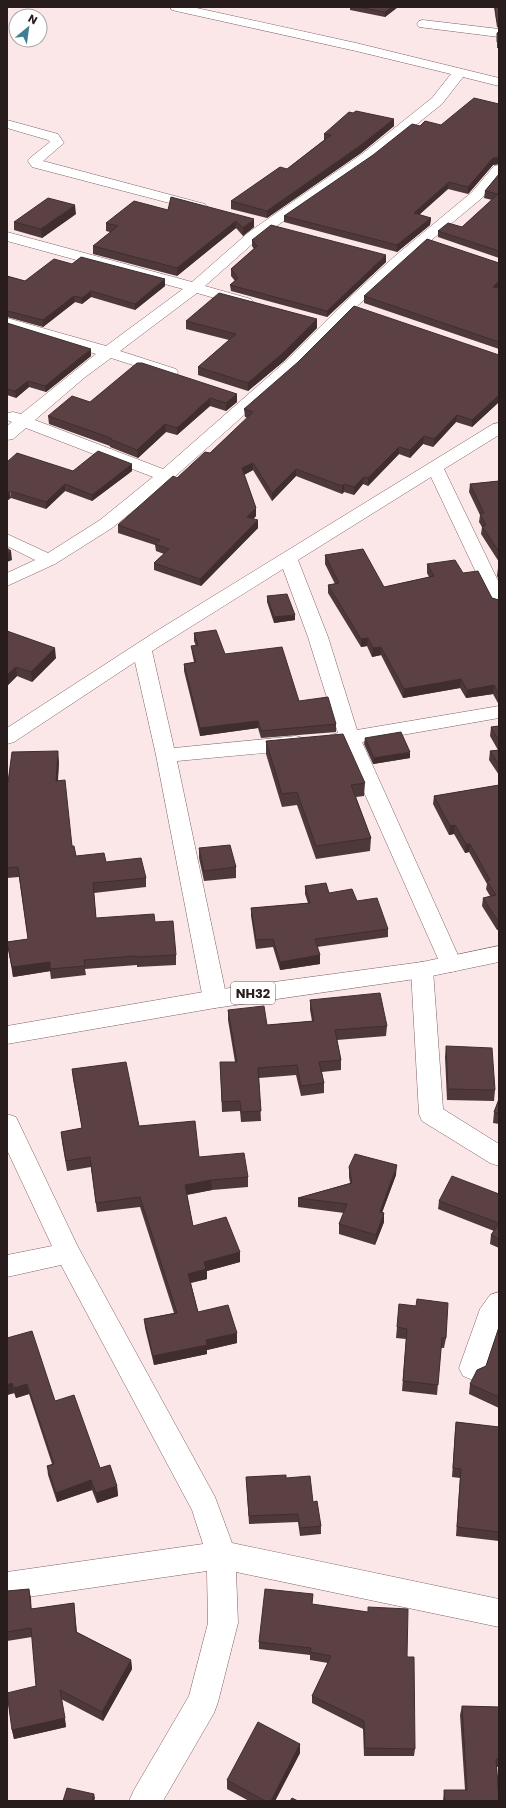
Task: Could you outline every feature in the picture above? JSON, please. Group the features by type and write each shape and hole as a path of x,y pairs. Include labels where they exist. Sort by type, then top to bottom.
{"main road":[{"path":"176,7 356,47 499,82"},
{"path":"423,24 499,33"},
{"path":"7,435 108,352 194,288 254,235 373,152 437,101 460,73"},
{"path":"7,124 52,137 57,143 35,160 36,164 216,212"},
{"path":"7,580 49,560 106,524 165,476 243,396 290,365 323,323 358,308 393,257 432,242 477,195 499,169"},
{"path":"253,222 282,229"},
{"path":"7,236 262,306"},
{"path":"7,323 108,352 183,376"},
{"path":"7,416 24,421 165,476"},
{"path":"7,737 142,649 499,428"},
{"path":"436,468 499,602"},
{"path":"7,539 49,560"},
{"path":"288,558 318,637 350,738 451,964"},
{"path":"142,649 166,756 215,998"},
{"path":"166,756 350,738 499,712"},
{"name":"NH32","path":"7,1035 215,998 422,970 499,954"},
{"path":"422,970 432,1114 499,1156"},
{"path":"7,1124 68,1252 205,1506 221,1555 223,1623 204,1702 145,1801"},
{"path":"7,1266 68,1252"},
{"path":"473,1368 488,1317 499,1303"},
{"path":"7,1586 221,1555 499,1613"}],"building":[{"path":"358,7 392,7 385,12"},
{"path":"495,7 499,7 499,23 497,22"},
{"path":"499,32 499,42 497,42 497,33"},
{"path":"474,98 499,104 499,157 493,158 468,187 449,182 414,213 431,218 397,245 284,216 373,155 412,124 420,126 425,121 441,125"},
{"path":"356,111 394,119 361,145 267,211 231,201 280,167 287,169 331,135 324,134 349,112 353,113"},
{"path":"499,174 499,251 438,231 448,223 462,227 498,194 485,191"},
{"path":"171,197 254,219 243,228 236,221 177,268 93,246 118,226 106,223 134,201 168,210"},
{"path":"48,198 75,205 41,229 14,222"},
{"path":"271,225 386,255 327,311 230,285 238,278 231,269 257,246 252,240"},
{"path":"427,239 499,263 499,281 493,287 499,288 499,342 364,296"},
{"path":"81,257 165,279 135,304 91,291 82,298 74,296 43,320 7,311 7,276 25,281 54,259 72,264"},
{"path":"219,293 317,319 284,352 248,383 198,367 236,334 186,321"},
{"path":"354,306 499,355 499,395 472,420 457,415 434,439 424,436 410,450 399,447 368,478 364,477 354,487 344,484 342,486 296,469 272,493 253,463 242,468 256,508 247,517 258,520 200,579 154,563 169,549 155,544 160,540 118,525 173,476 177,478 205,452 210,453 253,412 244,409 298,362"},
{"path":"7,323 91,349 45,386 28,381 15,391 7,389"},
{"path":"137,363 142,363 237,394 226,403 210,398 177,428 165,424 137,450 110,439 111,438 48,416 72,396 90,402"},
{"path":"98,451 132,464 92,495 65,484 46,502 10,491 7,494 7,462 17,453 73,471"},
{"path":"499,481 499,552 482,526 486,525 480,513 484,513 470,484"},
{"path":"363,549 384,587 434,576 427,564 455,560 463,573 478,571 492,598 499,600 499,695 494,685 467,690 461,679 404,689 381,647 373,648 368,638 361,639 328,585 339,583 325,555"},
{"path":"287,594 295,615 274,617 267,596"},
{"path":"216,630 225,654 282,647 299,701 328,697 336,724 261,731 258,721 200,728 184,664 196,662 191,646 198,645 194,633"},
{"path":"7,631 55,648 31,672 16,667 7,675"},
{"path":"499,726 499,741 491,727"},
{"path":"401,732 410,752 374,758 365,738"},
{"path":"343,734 365,783 351,785 371,838 316,846 297,792 282,794 266,741"},
{"path":"499,750 499,765 490,751"},
{"path":"58,751 56,781 65,780 72,846 74,846 76,856 104,853 106,862 141,858 146,878 93,883 96,918 154,914 155,922 173,921 176,955 84,960 85,966 50,969 50,962 12,967 7,942 28,939 18,867 7,868 7,782 12,752"},
{"path":"499,785 498,921 483,898 496,895 487,881 490,880 470,844 466,844 455,825 450,826 434,796"},
{"path":"230,845 236,867 204,871 199,848"},
{"path":"326,883 329,893 352,889 357,901 377,898 388,929 315,939 320,955 280,962 273,939 256,940 251,908 310,903 305,886"},
{"path":"380,993 387,1026 335,1030 341,1060 319,1062 324,1083 301,1086 297,1065 258,1068 261,1111 241,1112 240,1101 222,1102 220,1062 237,1062 228,1010 264,1006 267,1025 314,1021 310,1000"},
{"path":"446,1046 492,1048 495,1090 448,1089"},
{"path":"126,1062 139,1126 195,1121 199,1157 244,1153 248,1177 211,1180 185,1185 193,1226 226,1217 240,1252 204,1262 206,1269 188,1274 198,1312 228,1305 237,1333 206,1340 207,1345 153,1356 144,1319 177,1313 140,1197 96,1203 90,1157 66,1161 61,1132 82,1128 72,1069"},
{"path":"499,1099 499,1113 494,1112"},
{"path":"355,1154 397,1165 380,1212 384,1213 376,1235 339,1224 347,1204 298,1198 352,1183 349,1167"},
{"path":"452,1176 499,1194 499,1223 439,1201"},
{"path":"499,1223 499,1239 491,1235"},
{"path":"417,1299 448,1303 446,1338 442,1338 438,1385 403,1381 407,1329 397,1327 399,1304 416,1306"},
{"path":"499,1327 499,1397 470,1384 477,1370 486,1366"},
{"path":"32,1331 55,1401 74,1395 100,1468 110,1465 117,1486 96,1493 91,1480 56,1493 47,1466 54,1464 27,1384 14,1388 12,1383 7,1385 7,1338"},
{"path":"456,1422 499,1427 499,1532 457,1527 461,1469 453,1468"},
{"path":"286,1475 286,1478 310,1476 313,1502 317,1501 321,1526 300,1528 298,1514 249,1516 246,1477"},
{"path":"29,1589 31,1609 74,1603 76,1632 131,1660 102,1712 60,1690 65,1718 12,1730 7,1693 36,1686 31,1628 7,1632 7,1591"},
{"path":"265,1589 313,1594 312,1604 368,1612 368,1607 408,1609 407,1657 414,1657 415,1749 365,1748 364,1721 312,1696 331,1656 310,1652 311,1648 259,1642"},
{"path":"462,1706 499,1707 499,1759 496,1759 499,1801 445,1801 444,1790 467,1790"},
{"path":"258,1722 300,1744 271,1801 265,1801 227,1780"},
{"path":"67,1788 94,1794 92,1801 63,1801"},
{"path":"292,1798 298,1801 290,1801"}]}
